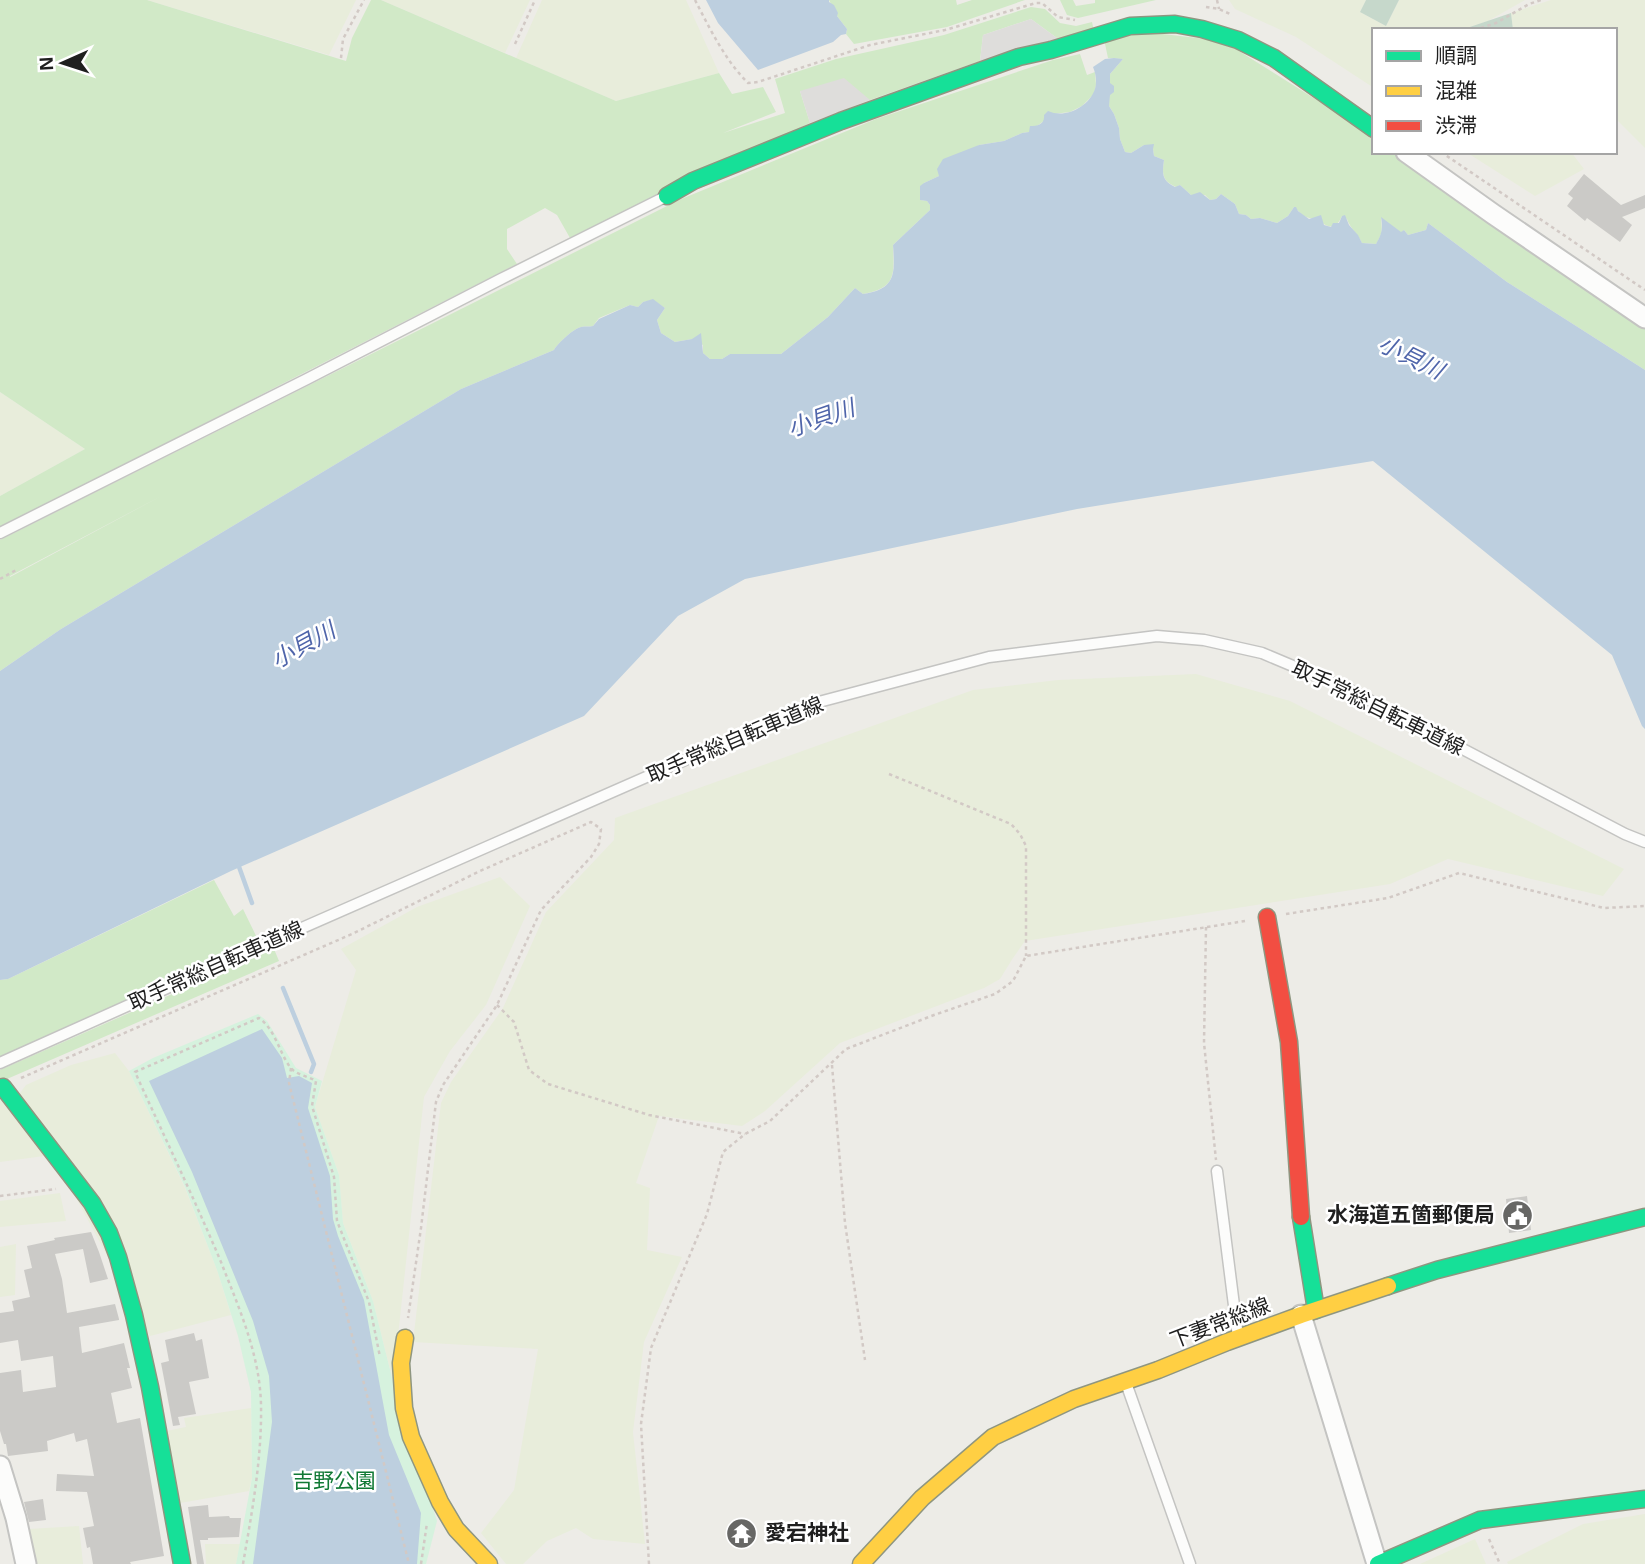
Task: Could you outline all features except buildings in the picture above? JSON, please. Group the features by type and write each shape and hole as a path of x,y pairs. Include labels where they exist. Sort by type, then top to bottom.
{"street":[{"path":"667,196 693,180 841,121 1019,57 1052,50 1130,26 1175,24 1238,40 1274,58 1372,129"},
{"path":"1409,154 1645,318"},
{"path":"1267,917 1289,1042 1299,1206 1309,1312 1377,1564 1480,1520 1645,1499"},
{"path":"1,1087 92,1203 109,1233 134,1315 182,1564"},
{"name":"下妻常総線","path":"861,1564 922,1498 993,1437 1074,1399 1309,1312 1437,1270 1645,1217"},
{"path":"405,1338 401,1363 404,1408 411,1437 440,1502 456,1529 489,1564"},
{"path":"0,1466 16,1518 26,1564"}],"lane":[{"path":"0,533 667,196"},
{"name":"取手常総自転車道線","path":"0,1063 816,703 989,657 1157,636 1204,640 1262,653 1350,690 1645,842"},
{"path":"1217,1171 1238,1338"},
{"path":"1125,1381 1189,1564"}],"path":[{"path":"341,58 342,39 364,0"},
{"path":"515,44 535,0"},
{"path":"695,0 714,36 748,83 870,45 945,30 1036,2 1042,3 1058,17 1076,20"},
{"path":"1195,7 1219,9 1217,0"},
{"path":"1480,28 1541,0"},
{"path":"1444,154 1645,290"},
{"path":"0,579 19,569"},
{"path":"649,1564 641,1424 651,1348 707,1214 723,1152 770,1121 846,1049 934,1014 995,994 1013,981 1026,956 1026,846 1020,834 1011,824 890,774"},
{"path":"1,1087 352,934 480,871 591,822 601,829 599,844 591,857 541,910 497,1005 443,1085 436,1102 405,1338"},
{"path":"1026,956 1388,898 1459,873 1604,908 1645,906"},
{"path":"1206,927 1204,1043 1217,1171"},
{"path":"497,1005 513,1022 529,1070 548,1084 649,1115 745,1135"},
{"path":"243,1564 256,1482 260,1418 259,1383 253,1354 247,1328 209,1232 135,1072 259,1018 264,1021 291,1068 316,1081 312,1107 334,1177 337,1221 369,1302 382,1366"},
{"path":"831,1063 845,1223 865,1360"},
{"path":"291,1068 289,1083 409,1564"},
{"path":"0,1196 79,1186"},
{"path":"421,1564 428,1515"},
{"path":"1480,1520 1500,1564"}],"green space":[{"path":"0,0 147,0 346,61 352,38 371,0 381,0 616,101 719,73 732,94 763,87 776,112 723,133 785,113 775,79 836,59 944,35 1031,7 1045,9 1060,23 1076,26 1092,22 1094,31 1061,41 1031,19 983,35 980,61 870,100 800,91 810,123 570,238 557,215 545,208 507,229 507,249 517,264 0,528 0,496 85,449 0,392"},
{"path":"147,0 356,0 329,55"},
{"path":"381,0 530,0 505,53"},
{"path":"542,0 686,0 719,73 616,101 516,58"},
{"path":"829,0 956,0 957,5 972,0 1025,0 947,27 854,44"},
{"path":"1060,0 1073,0 1076,6 1095,3 1095,0 1156,0 1078,18 1067,15"},
{"path":"1229,0 1366,0 1360,12 1386,26 1399,0 1525,0 1488,21 1467,28 1372,28 1372,87 1296,37 1235,9"},
{"path":"1366,0 1399,0 1386,26 1360,12"},
{"path":"1551,0 1645,0 1645,148 1617,120 1617,28 1513,28 1511,13"},
{"path":"1511,13 1513,28 1467,28"},
{"path":"1137,31 1223,41 1372,135 1372,154 1400,154 1645,323 1645,370 1507,282 1428,223 1426,230 1408,235 1381,218 1382,231 1376,244 1362,243 1347,219 1342,216 1336,225 1330,226 1316,218 1306,217 1294,207 1288,216 1277,223 1260,218 1251,219 1239,214 1235,204 1221,194 1210,200 1205,195 1191,195 1180,185 1171,185 1164,176 1164,160 1154,156 1153,149 1144,145 1131,153 1125,152 1119,128 1109,106 1110,74 1123,59 1108,58 1104,39"},
{"path":"1080,54 1087,75 1095,72 1094,94 1082,106 1070,112 1053,114 1029,132 1004,141 979,145 939,176 924,183 920,200 927,201 930,210 893,245 893,272 888,284 863,294 855,288 828,317 781,354 730,354 722,359 710,359 703,353 703,345 692,339 675,342 661,333 657,320 665,308 653,300 643,302 638,307 630,305 599,318 593,326 574,330 554,350 461,389 61,629 0,671 0,540 679,200 876,119 1053,60","holes":["165,494 10,577 10,576"]},
{"path":"1469,154 1573,154 1584,169 1535,196"},
{"path":"0,392 85,449 0,496"},
{"path":"1196,674 1290,701 1624,869 1603,896 1448,859 1390,884 1025,941 1000,979 984,988 840,1043 765,1111 742,1126 659,1116 636,1183 650,1188 647,1250 682,1257 644,1342 633,1432 645,1544 593,1539 576,1528 547,1541 523,1564 506,1564 481,1533 514,1490 538,1349 413,1342 441,1103 451,1082 503,1008 546,912 614,840 615,818 973,690 1058,680"},
{"path":"500,877 530,906 486,1005 450,1051 424,1097 393,1382 373,1301 343,1223 339,1175 315,1107 356,970 341,949 417,907"},
{"path":"214,880 234,916 243,909 259,942 0,1059 0,980 8,979"},
{"path":"274,949 279,961 0,1082 0,1070"},
{"name":"吉野公園","path":"258,1014 267,1021 296,1068 322,1081 315,1107 339,1175 343,1223 373,1301 393,1382 437,1521 426,1564 236,1564 252,1478 251,1392 238,1336 217,1270 185,1187 129,1071 153,1058"},
{"path":"115,1053 129,1071 185,1188 217,1270 231,1315 150,1336 20,1093 26,1085 71,1065"},
{"path":"0,1099 44,1156 0,1162"},
{"path":"60,1193 66,1221 0,1227 0,1201"},
{"path":"16,1244 15,1295 0,1297 0,1247"},
{"path":"251,1408 252,1478 249,1491 180,1503 167,1431 186,1427 184,1418"},
{"path":"1645,1514 1645,1564 1507,1562 1583,1524"},
{"path":"79,1526 83,1564 36,1564 29,1529"},
{"path":"1475,1539 1486,1564 1420,1564"},
{"path":"205,1544 240,1544 236,1564 206,1564"}],"shaded area":[{"path":"1031,19 1061,41 980,61 983,35"},
{"path":"844,78 870,100 810,123 800,91"}],"water":[{"path":"706,0 829,0 847,29 846,34 833,42 758,70 718,23"},
{"name":"小貝川","path":"1105,59 1123,59 1110,74 1114,92 1110,95 1109,106 1119,128 1125,152 1131,153 1144,145 1154,144 1154,156 1164,160 1164,176 1171,185 1180,185 1191,195 1200,192 1210,200 1221,194 1235,204 1239,214 1251,219 1260,218 1277,223 1296,207 1309,219 1321,215 1324,225 1331,227 1333,223 1339,223 1345,215 1362,243 1376,244 1380,237 1381,217 1408,235 1426,230 1428,223 1507,282 1645,370 1645,729 1612,655 1373,461 1077,509 745,579 678,616 584,716 231,871 8,979 0,980 0,671 61,629 461,389 554,350 574,330 593,326 599,319 630,305 638,307 653,299 665,308 657,320 661,333 675,342 692,339 701,333 703,353 710,359 722,359 730,354 781,354 828,317 855,288 863,294 874,292 888,284 893,272 893,245 930,210 927,201 920,200 920,186 939,176 937,169 943,159 979,145 1004,141 1029,132 1030,126 1042,122 1048,111 1062,113 1076,110 1088,101 1095,89 1093,67"},
{"name":"吉野公園","path":"262,1029 282,1058 287,1078 299,1076 312,1083 308,1108 330,1176 333,1219 364,1300 389,1435 421,1513 417,1564 253,1564 272,1422 269,1376 253,1321 192,1172 149,1081"}],"waterway":[{"path":"238,864 252,903"},
{"path":"283,988 314,1064 311,1072"}],"traffic: fast":[{"path":"667,196 693,181 841,121 1019,57 1130,26 1175,24 1238,40 1274,58 1372,128"},
{"path":"3,1087 92,1203 109,1233 134,1315 150,1387 182,1564"},
{"path":"1301,1217 1316,1310"},
{"path":"1388,1286 1437,1270 1645,1217"},
{"path":"1378,1564 1480,1520 1645,1499"}],"traffic: slow":[{"path":"861,1564 922,1498 993,1437 1074,1399 1301,1315 1388,1286"},
{"path":"405,1338 401,1363 404,1408 411,1437 440,1502 456,1529 489,1564"}],"traffic: jam":[{"path":"1267,917 1289,1042 1301,1217"}],"place":[{"name":"水海道五箇郵便局","path":"1518,1215"},
{"name":"愛宕神社","path":"742,1533"}]}
